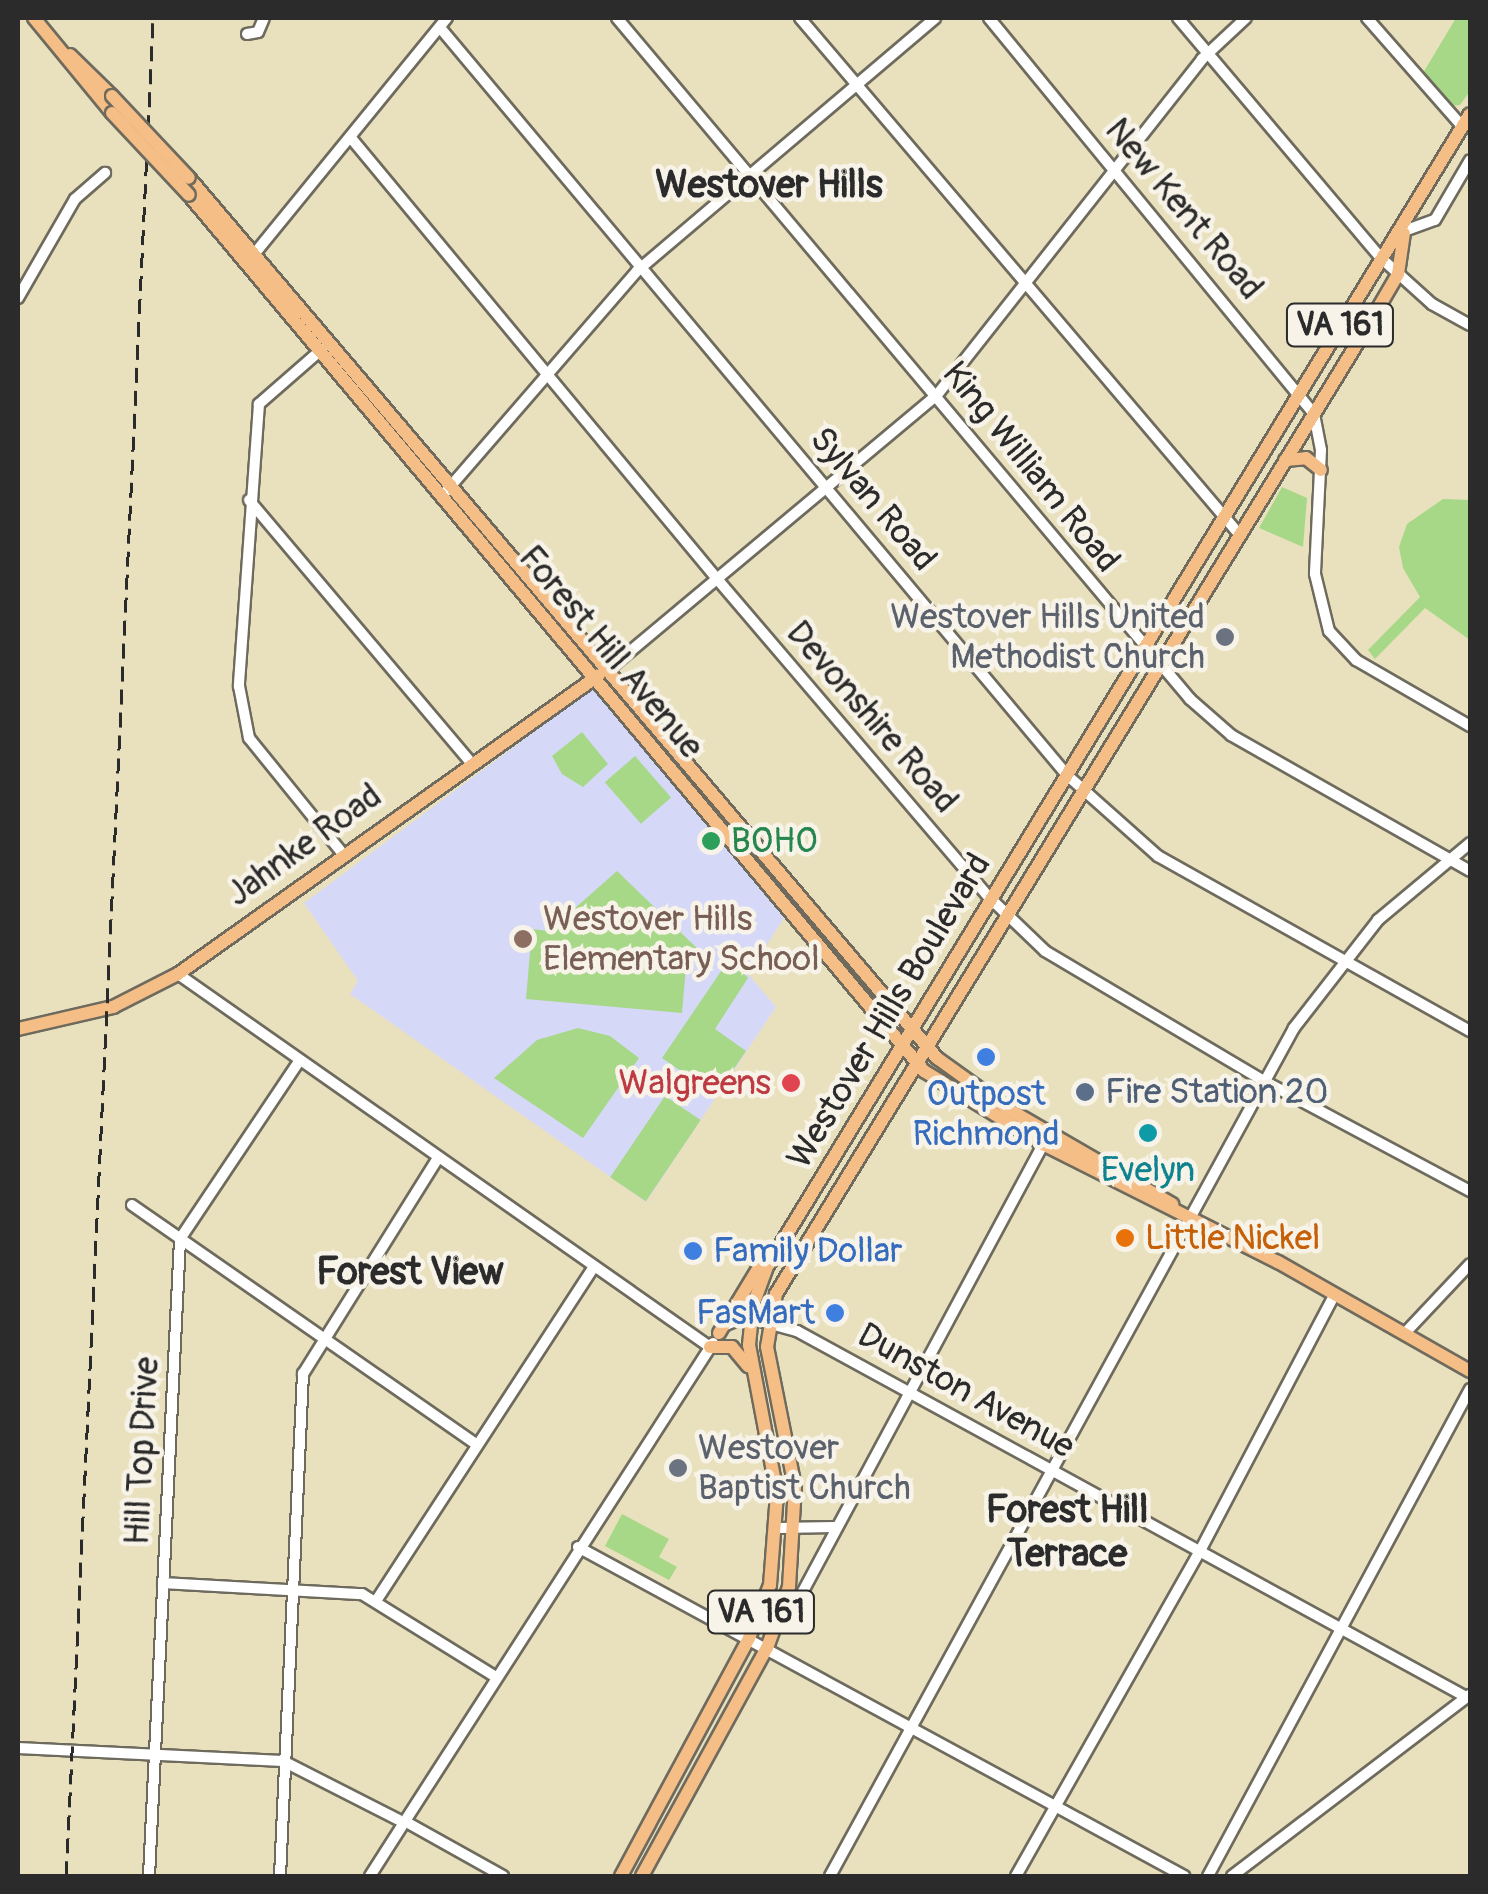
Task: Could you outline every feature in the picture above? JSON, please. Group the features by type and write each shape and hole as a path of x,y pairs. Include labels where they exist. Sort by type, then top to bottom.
{"main road":[{"name":"Forest Hill Avenue","path":"34,18 112,114 251,258"},
{"name":"Forest Hill Avenue","path":"53,40 189,178 251,258 447,490 608,670 926,1047 966,1082 1046,1139"},
{"name":"Westover Hills Boulevard","path":"620,1876 749,1638 770,1585 778,1528 752,1372 750,1317 760,1280 1381,258 1404,230 1466,120"},
{"name":"Westover Hills Boulevard","path":"642,1876 776,1627 796,1529 795,1487 768,1359 769,1320 780,1288 854,1176 926,1047 1162,667 1398,274 1404,230"},
{"path":"1285,460 1306,458 1320,470"},
{"name":"Forest Hill Avenue","path":"447,490 593,679 916,1064 948,1091 1046,1139 1406,1332 1470,1371"},
{"name":"Jahnke Road","path":"18,1029 113,1007 178,974 471,762 608,670"},
{"path":"719,1333 758,1266 784,1240"},
{"path":"710,1347 732,1348 752,1372"}],"street":[{"path":"247,34 258,32 264,18"},
{"path":"251,258 442,30 447,18"},
{"name":"King William Road","path":"616,18 1162,667 1232,735 1470,871"},
{"path":"800,18 1222,520 1239,534"},
{"path":"447,490 642,266 936,18"},
{"name":"New Kent Road","path":"988,18 1116,168 1314,414 1320,470 1315,574 1330,632 1356,660 1470,726"},
{"path":"1178,18 1381,258 1470,325"},
{"path":"608,670 830,489 936,395 1026,288 1208,53 1246,18"},
{"path":"1367,18 1466,120"},
{"name":"Sylvan Road","path":"442,30 1084,792 1158,856 1470,1032"},
{"name":"Devonshire Road","path":"350,138 718,580 1008,915 1063,963 1264,1081 1470,1191"},
{"name":"Westover Hills Boulevard","path":"1404,230 1435,220 1470,160"},
{"path":"18,298 74,199 105,173"},
{"path":"325,346 259,404 248,500 239,686 244,726 343,854"},
{"path":"248,500 471,762"},
{"path":"830,1876 1264,1081 1342,960 1378,920 1470,843"},
{"path":"178,974 298,1063 710,1347"},
{"path":"180,1239 298,1063"},
{"path":"776,1627 801,1594 1046,1139"},
{"path":"280,1876 290,1587 303,1374 322,1337 438,1158"},
{"path":"132,1205 476,1444"},
{"name":"Hill Top Drive","path":"149,1876 180,1239"},
{"path":"1406,1332 1470,1264"},
{"path":"376,1601 594,1267"},
{"path":"1016,1876 1201,1549 1335,1294"},
{"path":"370,1876 719,1333 735,1319 750,1317"},
{"name":"Dunston Avenue","path":"750,1317 769,1320 908,1392 1469,1695"},
{"path":"1208,1876 1470,1389"},
{"path":"778,1528 834,1527"},
{"path":"578,1547 1184,1876"},
{"path":"164,1582 290,1587 376,1601 496,1676"},
{"path":"1232,1876 1469,1695"},
{"path":"18,1748 283,1761 502,1876"}],"shaded area":[{"name":"Westover Hills Elementary School","path":"593,688 784,918 748,974 776,1007 646,1202 350,994 358,981 304,903"}],"green space":[{"path":"1456,18 1470,18 1470,91 1460,105 1451,106 1423,73"},
{"path":"1282,487 1307,498 1303,547 1259,528"},
{"path":"1443,499 1470,500 1470,640 1425,608 1375,659 1368,650 1420,597 1403,568 1399,547 1407,524"},
{"path":"582,732 608,764 583,787 562,774 552,756"},
{"path":"635,756 671,798 641,824 605,782"},
{"path":"617,871 702,953 686,967 682,1013 526,999 532,929 549,931"},
{"path":"730,958 748,978 715,1029 746,1051 716,1095 662,1058"},
{"path":"578,1028 610,1036 639,1058 583,1138 494,1078 537,1040"},
{"path":"665,1096 701,1120 646,1201 610,1177"},
{"path":"622,1514 669,1539 659,1557 677,1567 669,1580 605,1546"}],"railway":[{"path":"66,1876 153,18"}],"place":[{"name":"Westover Hills United Methodist Church","path":"1225,637"},
{"name":"BOHO","path":"711,841"},
{"name":"Westover Hills Elementary School","path":"523,939"},
{"name":"Outpost Richmond","path":"986,1057"},
{"name":"Walgreens","path":"791,1083"},
{"name":"Fire Station 20","path":"1085,1092"},
{"name":"Evelyn","path":"1148,1133"},
{"name":"Little Nickel","path":"1125,1238"},
{"name":"Family Dollar","path":"693,1251"},
{"name":"FasMart","path":"835,1313"},
{"name":"Westover Baptist Church","path":"678,1468"}],"district":[{"name":"Westover Hills","path":"769,186"},
{"name":"Forest View","path":"410,1273"},
{"name":"Forest Hill Terrace","path":"1067,1533"}]}
